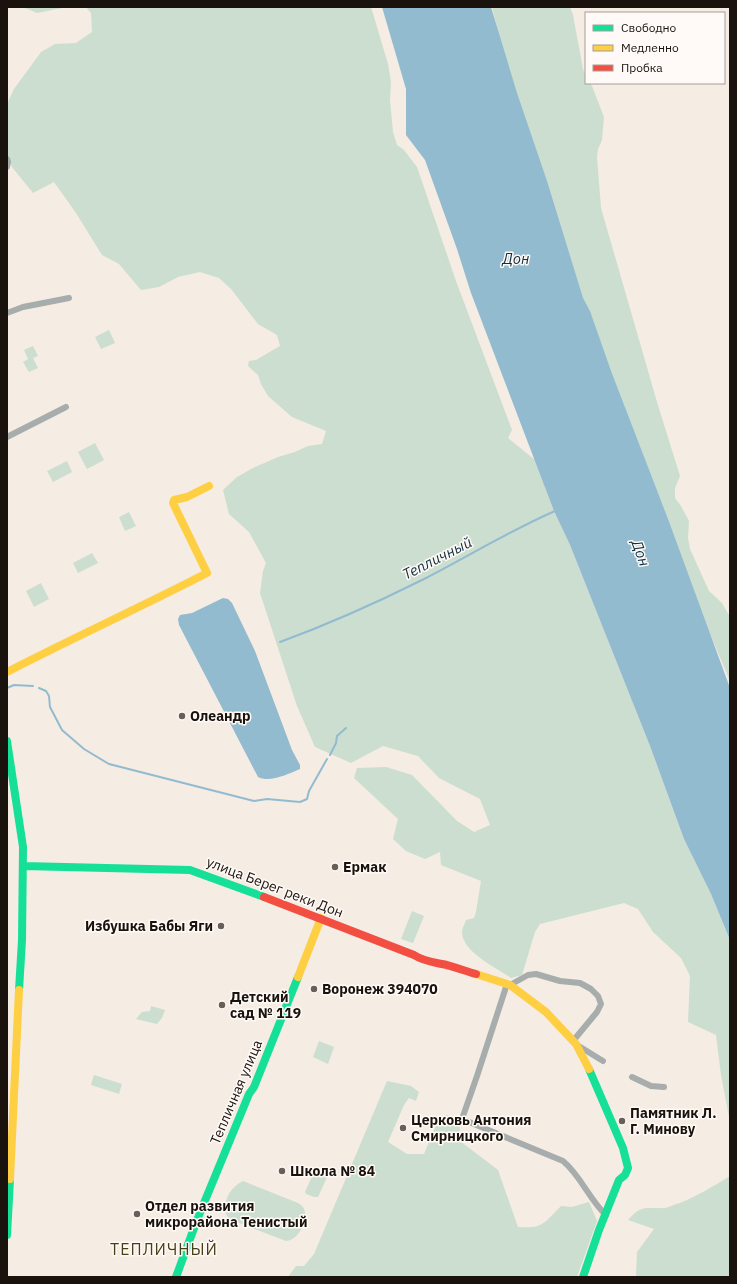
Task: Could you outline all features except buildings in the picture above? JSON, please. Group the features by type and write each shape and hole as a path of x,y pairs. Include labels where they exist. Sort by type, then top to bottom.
{"street":[{"path":"7,159 7,167"},
{"path":"7,313 22,307 69,298"},
{"path":"7,437 66,407"},
{"path":"7,672 208,573 173,503 177,498 187,497 209,486"},
{"path":"7,741 10,774 23,847 22,940 7,1235"},
{"name":"улица Берег реки Дон","path":"23,866 190,870 321,918 431,963 442,964 497,980 509,985 546,1012 575,1042 587,1063 624,1148 628,1168 625,1175 619,1180 583,1277"},
{"name":"Тепличная улица","path":"176,1277 197,1220 249,1094 254,1087 321,918"},
{"path":"603,1061 575,1042 597,1012 600,1004 598,996 591,989 580,983 560,981 536,974 528,975 509,985 462,1119 563,1162 572,1169 599,1208 606,1215"},
{"path":"632,1077 651,1086 664,1087"}],"green space":[{"path":"23,7 67,7 37,13"},
{"path":"86,7 371,7 388,64 391,82 390,100 393,132 397,145 404,150 417,167 456,281 512,430 508,438 535,460 554,511 570,545 650,746 684,839 711,894 730,940 730,1122 721,1075 716,1035 688,1022 690,976 681,958 653,932 638,909 624,903 540,924 535,932 522,975 511,978 481,959 468,946 464,939 462,930 466,920 474,918 481,881 441,865 440,852 425,859 406,851 393,839 398,819 354,778 357,768 386,767 412,775 457,821 474,832 490,825 480,799 439,778 418,756 383,746 351,763 315,747 297,706 260,593 263,571 266,563 249,532 229,514 223,490 237,477 253,468 308,446 322,444 326,431 292,417 268,396 258,375 248,366 249,361 256,360 280,346 277,335 258,324 231,289 219,278 200,272 178,277 159,287 141,290 119,264 102,255 76,213 54,182 33,193 12,167 7,156 7,104 14,89 41,52 55,44 76,43 92,32 91,13"},
{"path":"492,7 570,7 585,74 585,84 591,84 592,86 604,117 602,140 598,149 597,157 601,208 680,476 675,488 675,498 689,521 688,538 690,549 709,591 722,603 730,617 730,681 680,563 577,286 506,64"},
{"path":"109,330 115,343 101,349 95,337"},
{"path":"33,346 38,356 33,358 38,368 29,372 23,362 28,359 24,350"},
{"path":"95,443 104,460 87,469 78,452"},
{"path":"67,461 72,472 53,482 47,471"},
{"path":"129,512 136,526 125,531 119,517"},
{"path":"92,553 98,563 78,573 73,563"},
{"path":"41,583 49,599 34,607 26,591"},
{"path":"412,911 424,916 413,943 401,939"},
{"path":"151,1006 165,1010 162,1018 157,1024 136,1019 142,1012 150,1011"},
{"path":"319,1041 334,1047 328,1064 313,1057"},
{"path":"94,1075 122,1084 119,1094 91,1085"},
{"path":"387,1081 411,1086 419,1092 416,1101 409,1098 404,1105 388,1142 407,1154 424,1154 439,1118 446,1115 459,1120 460,1130 456,1138 498,1170 518,1227 538,1226 547,1221 561,1206 572,1207 589,1202 597,1221 577,1277 288,1277 296,1266 304,1266 314,1254"},
{"path":"314,1172 327,1177 318,1197 306,1194 305,1192"},
{"path":"730,1176 730,1277 636,1277 637,1252 654,1229 628,1220 641,1209 665,1208 680,1203 705,1191"},
{"path":"243,1181 298,1203 303,1207 305,1211 304,1222 299,1233 295,1237 286,1241 229,1219 225,1212 227,1197 235,1187"}],"water":[{"name":"Дон","path":"382,7 491,7 583,298 590,311 611,371 668,519 730,688 730,940 711,894 684,839 650,746 570,545 554,511 471,293 425,160 406,135 406,89"},
{"path":"223,598 228,599 232,603 255,651 292,750 300,765 300,769 285,775 268,779 258,777 179,625 178,619 180,615 192,613"}],"waterway":[{"name":"Тепличный","path":"280,642 334,621 387,597 521,527 555,511"},
{"path":"7,688 14,685 33,686"},
{"path":"39,688 46,691 49,696 50,707 62,730 84,749 109,764 254,801 267,799 300,802 307,799 309,791 327,759"},
{"path":"330,755 336,743 337,736 346,728"}],"traffic: fast":[{"path":"7,741 23,847 22,940 19,990"},
{"path":"23,866 190,870 264,897"},
{"path":"176,1277 197,1220 249,1094 254,1087 298,977"},
{"path":"583,1277 599,1230 619,1180 625,1175 628,1168 623,1148 589,1069"},
{"path":"7,1235 10,1179"}],"traffic: slow":[{"path":"7,672 207,573 173,503 174,500 187,497 209,486"},
{"path":"298,977 321,918"},
{"path":"476,974 510,985 546,1012 576,1044 589,1069"},
{"path":"10,1179 19,990"}],"traffic: jam":[{"path":"264,897 424,960 476,974"}],"place":[{"name":"Олеандр","path":"182,716"},
{"name":"Ермак","path":"335,867"},
{"name":"Избушка Бабы Яги","path":"221,926"},
{"name":"Воронеж 394070","path":"314,989"},
{"name":"Детский сад № 119","path":"222,1005"},
{"name":"Памятник Л. Г. Минову","path":"622,1121"},
{"name":"Церковь Антония Смирницкого","path":"403,1128"},
{"name":"Школа № 84","path":"282,1171"},
{"name":"Отдел развития микрорайона Тенистый","path":"137,1214"}],"district":[{"name":"ТЕПЛИЧНЫЙ","path":"164,1249"}]}
